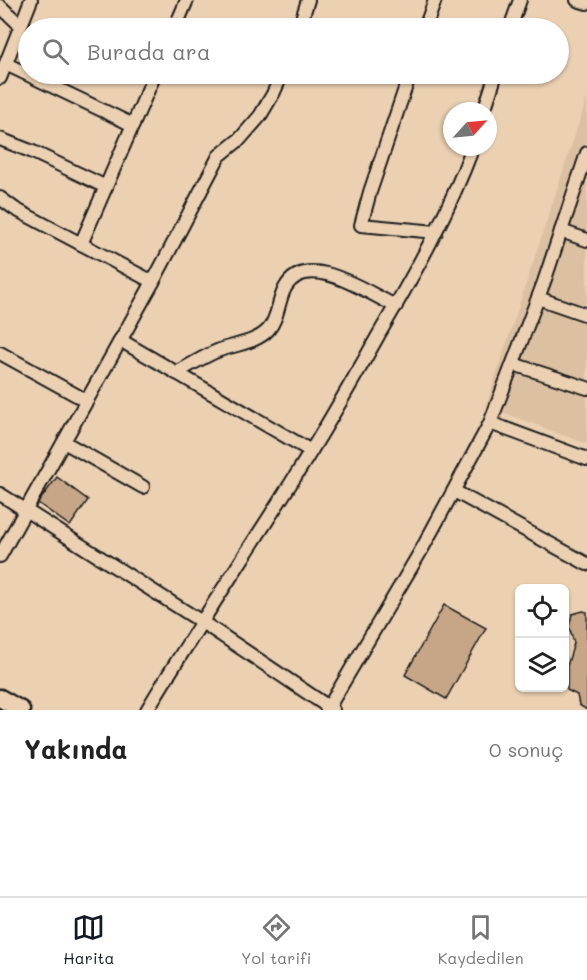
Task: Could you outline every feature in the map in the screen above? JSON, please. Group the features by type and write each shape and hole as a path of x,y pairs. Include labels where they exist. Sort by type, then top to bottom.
{"main road":[{"path":"0,698 21,710"}],"street":[{"path":"24,18 31,0"},
{"path":"179,18 187,0"},
{"path":"302,18 308,0"},
{"path":"429,18 435,0"},
{"path":"514,18 520,0"},
{"path":"577,0 587,3"},
{"path":"0,6 18,23"},
{"path":"0,78 18,34"},
{"path":"6,64 18,70"},
{"path":"48,84 133,125"},
{"path":"81,244 151,84"},
{"path":"0,556 153,282 219,156 240,139 260,116 278,84"},
{"path":"407,84 361,225 436,232"},
{"path":"487,102 493,84"},
{"path":"0,139 106,187"},
{"path":"0,494 201,622 330,709 422,549 490,423 584,170 587,153"},
{"path":"147,710 311,451 424,259 469,156"},
{"path":"0,198 15,209 153,282"},
{"path":"561,231 587,240"},
{"path":"176,373 215,352 260,337 268,330 274,319 286,286 296,276 308,272 343,278 396,306"},
{"path":"538,298 587,315"},
{"path":"120,340 311,451"},
{"path":"0,353 87,401"},
{"path":"513,364 587,388"},
{"path":"490,423 587,459"},
{"path":"63,442 143,487"},
{"path":"454,491 587,564"}],"shaded area":[{"path":"587,98 587,444 486,406"}],"building":[{"path":"57,477 88,500 70,526 38,503"},
{"path":"444,605 486,628 446,699 405,675"},
{"path":"587,612 587,710 579,705 577,695 569,691 569,659 574,643 569,626 572,614"}]}
